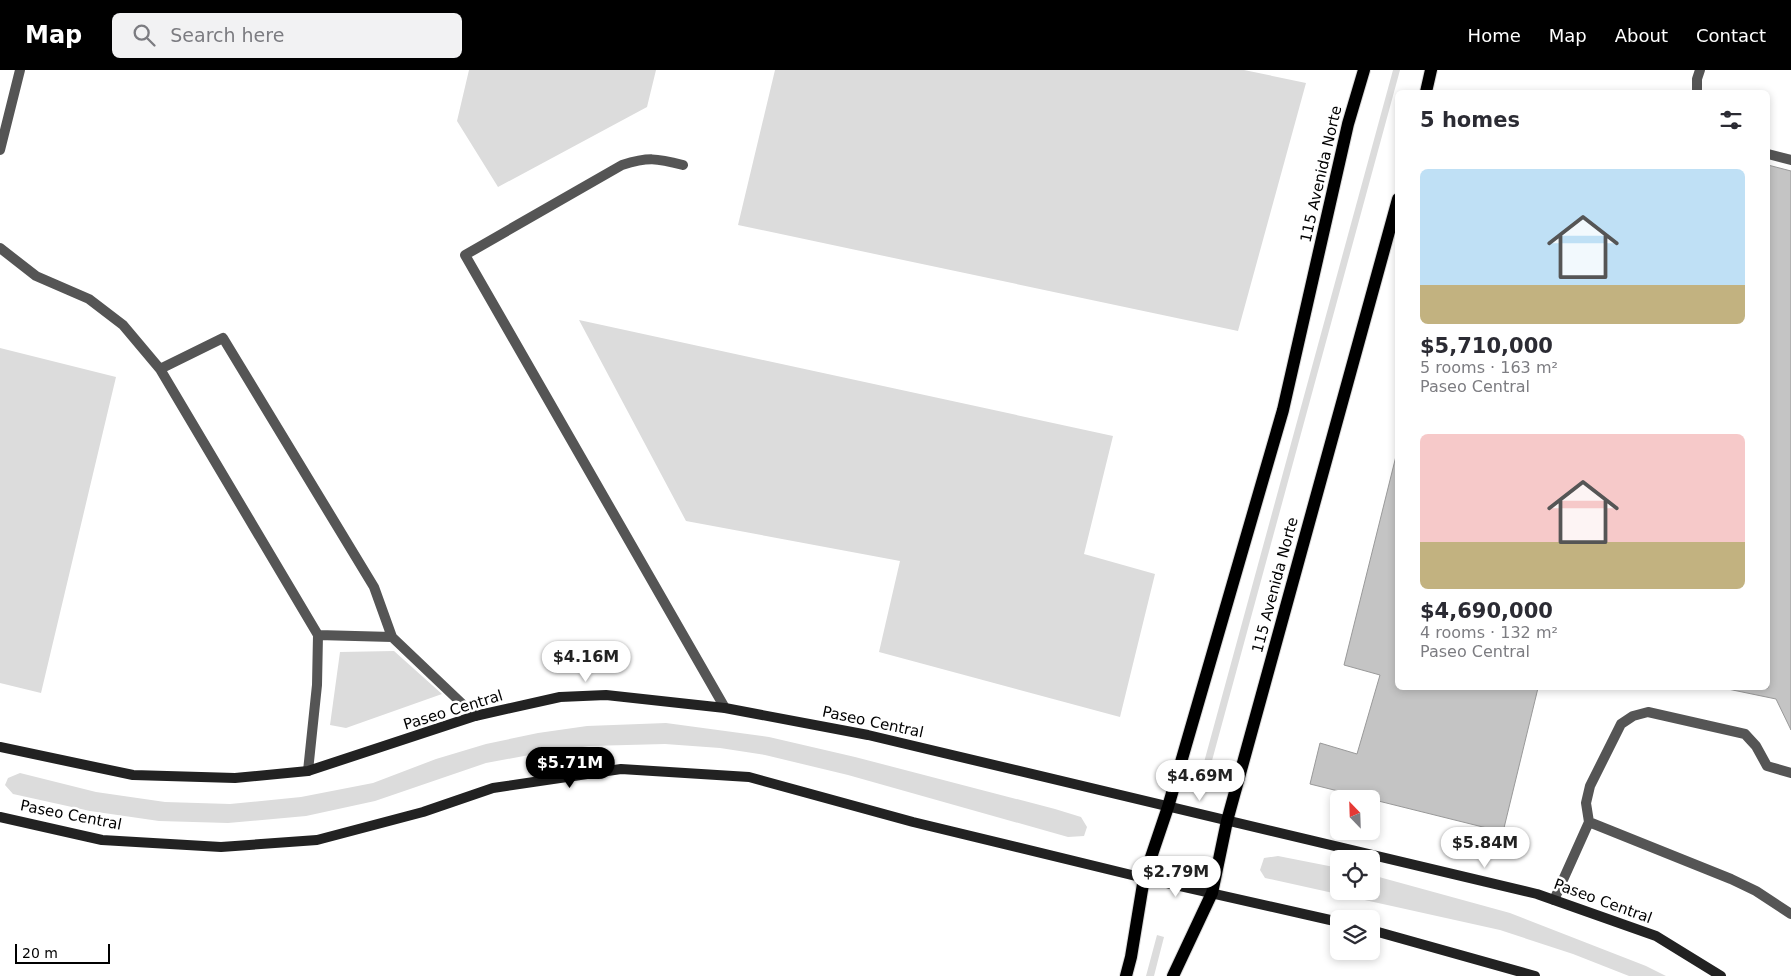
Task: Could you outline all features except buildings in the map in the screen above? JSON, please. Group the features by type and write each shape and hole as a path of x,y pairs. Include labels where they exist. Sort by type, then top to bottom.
{"main road":[{"name":"115 Avenida Norte","path":"1144,878 1168,807 1282,410 1348,124 1364,70"},
{"path":"1427,90 1432,70"},
{"name":"115 Avenida Norte","path":"1173,976 1212,893 1227,821 1395,210"},
{"name":"Paseo Central","path":"0,746 133,775 235,778 308,770 475,716 560,697 606,695 725,708 868,735 1537,894 1656,936 1721,976"},
{"name":"Paseo Central","path":"0,817 102,840 221,847 317,840 423,812 493,788 621,769 749,777 913,822 1144,878 1330,920"},
{"path":"1126,976 1144,878"},
{"path":"1380,933 1535,976"}],"lane":[{"path":"0,150 3,125 20,70"},
{"path":"1697,90 1697,79 1700,70"},
{"path":"1770,155 1791,160"},
{"path":"683,165 658,158 642,158 622,165 465,255 725,708"},
{"path":"0,248 36,276 89,299 123,324 160,369 318,634 317,685 308,770"},
{"path":"160,369 223,338 374,587 392,637 475,716"},
{"path":"318,634 392,637"},
{"path":"1554,900 1589,822 1586,803 1590,786 1620,724 1633,716 1648,712 1745,734 1756,746 1767,766 1791,773"},
{"path":"1589,822 1731,879 1756,891 1791,914"}],"shaded area":[{"path":"469,70 656,70 647,107 498,187 457,121"},
{"path":"775,70 1244,70 1306,83 1238,331 738,225"},
{"path":"1393,70 1400,70 1210,768 1203,766"},
{"path":"579,320 1113,436 1084,554 1155,574 1120,717 879,652 900,561 686,521"},
{"path":"0,348 116,377 41,693 0,683"},
{"path":"394,651 442,694 346,728 330,725 340,652"},
{"path":"666,723 769,737 855,757 1055,809 1081,817 1087,827 1084,836 1068,837 848,775 765,755 720,748 665,744 589,746 540,753 486,763 375,801 306,816 228,823 159,821 90,811 13,794 5,785 8,778 20,773 96,792 165,802 230,804 301,797 373,783 436,759 486,744 538,733 587,726"},
{"path":"1278,856 1330,866 1330,892 1265,878 1260,870 1264,858"},
{"path":"1380,877 1510,913 1646,966 1666,976 1629,976 1573,954 1500,930 1364,900 1380,900"},
{"path":"1157,935 1164,937 1154,976 1146,976"}]}
